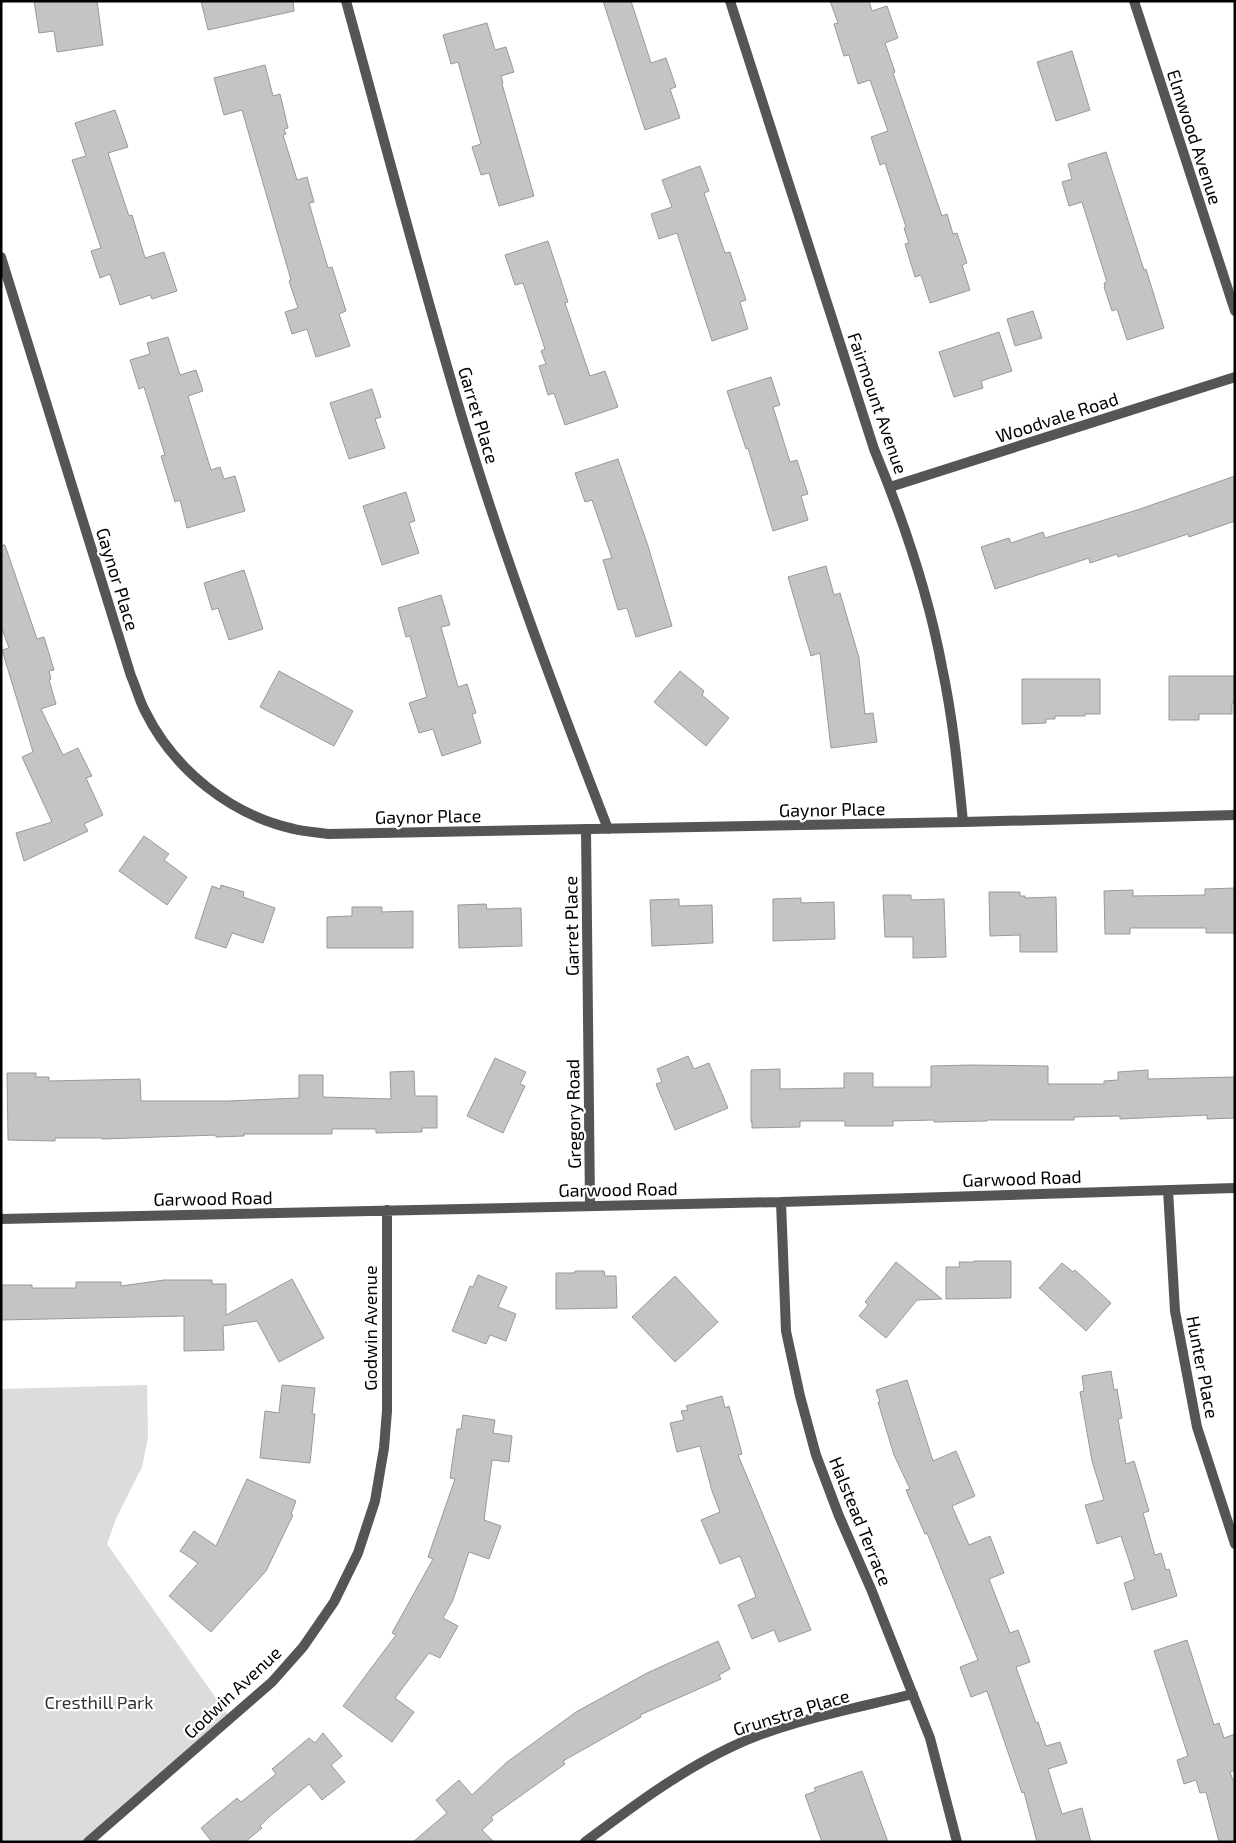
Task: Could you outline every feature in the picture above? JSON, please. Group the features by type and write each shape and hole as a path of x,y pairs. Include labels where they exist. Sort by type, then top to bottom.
{"street":[{"name":"Garret Place","path":"346,1 470,442 506,554 555,694 608,830"},
{"name":"Fairmount Avenue","path":"730,1 874,448 890,487 924,590 942,666 956,744 964,822"},
{"name":"Elmwood Avenue","path":"1134,1 1235,312"},
{"name":"Gaynor Place","path":"1,257 131,676 145,712 167,748 196,778 226,802 261,818 294,829 328,834 608,830 1235,815"},
{"name":"Woodvale Road","path":"890,487 1235,377"},
{"name":"Garret Place","path":"586,829 588,1022"},
{"name":"Gregory Road","path":"588,1022 590,1206"},
{"name":"Garwood Road","path":"1,1219 781,1202 1235,1188"},
{"name":"Hunter Place","path":"1168,1190 1176,1311 1197,1427 1235,1544"},
{"name":"Halstead Terrace","path":"781,1202 786,1330 800,1396 816,1456 930,1738 957,1842"},
{"name":"Godwin Avenue","path":"88,1842 272,1682 303,1647 334,1602 358,1553 375,1501 384,1448 386,1411 386,1210"},
{"name":"Grunstra Place","path":"585,1842 680,1774 731,1747 785,1727 912,1694"}],"green space":[{"name":"Cresthill Park","path":"147,1385 148,1437 142,1467 116,1519 107,1544 230,1718 88,1842 1,1842 1,1389"}],"building":[{"path":"34,1 97,1 103,45 57,52 54,31 39,33"},
{"path":"201,1 293,1 294,11 208,30"},
{"path":"603,1 631,1 651,63 666,58 676,87 670,89 680,118 645,130"},
{"path":"830,1 869,1 872,11 887,6 898,38 885,43 895,72 893,73 942,216 947,214 953,234 957,233 967,263 962,265 970,290 930,303 921,275 915,277 905,244 909,243 904,228 906,227 885,163 880,165 871,137 888,131 870,80 858,84 849,55 844,56 834,24 838,23"},
{"path":"487,23 495,50 506,47 514,72 501,76 502,84 534,196 499,206 489,173 481,175 472,147 481,144 458,62 451,64 443,35"},
{"path":"1072,51 1090,110 1056,121 1037,62"},
{"path":"265,65 273,96 280,94 288,128 284,129 286,134 283,135 297,180 307,177 314,202 309,203 328,268 332,267 346,311 339,314 350,346 316,357 307,329 292,334 285,312 298,308 242,110 224,115 214,78"},
{"path":"115,110 128,147 108,153 129,216 132,215 145,258 164,252 177,291 152,299 150,295 120,305 110,274 100,278 91,251 101,248 72,160 86,156 75,123"},
{"path":"1106,152 1164,328 1127,340 1117,309 1112,311 1104,287 1104,283 1107,282 1082,202 1069,206 1062,182 1072,179 1068,164"},
{"path":"700,166 709,191 704,193 725,253 730,252 746,300 740,302 748,329 712,341 677,233 659,239 651,214 672,207 662,180"},
{"path":"548,241 568,302 565,303 590,376 605,371 618,407 565,425 554,393 548,395 539,366 546,364 541,351 545,349 523,283 515,285 505,255"},
{"path":"1033,311 1042,338 1015,346 1007,319"},
{"path":"999,332 1012,371 981,381 983,388 954,397 939,352"},
{"path":"168,337 180,375 196,370 203,391 188,396 211,470 220,467 224,479 235,476 245,511 187,528 180,500 175,502 161,456 165,455 144,387 139,389 130,360 150,354 147,343"},
{"path":"771,377 780,405 773,407 790,462 797,460 808,494 801,496 808,520 773,531 748,448 746,449 727,391"},
{"path":"372,389 381,417 375,419 385,448 349,459 330,403"},
{"path":"618,459 648,546 672,626 636,637 627,608 618,610 603,560 612,558 592,500 585,502 575,473"},
{"path":"1235,476 1235,521 1189,537 1188,534 1118,557 1117,554 1090,563 1089,558 995,589 981,547 1009,538 1011,543 1043,532 1045,538 1137,510"},
{"path":"406,492 415,521 409,523 419,553 382,565 363,506"},
{"path":"1,545 5,545 37,639 44,637 54,670 49,671 51,679 49,680 56,704 41,709 63,755 78,748 92,776 86,778 103,815 84,824 88,831 24,861 16,833 52,822 22,757 33,752 2,650 9,648 1,626"},
{"path":"826,566 834,595 840,593 859,658 865,714 873,713 877,742 831,748 820,653 811,656 788,577"},
{"path":"244,570 263,629 229,640 218,608 212,610 204,583"},
{"path":"441,595 450,625 441,627 458,687 467,684 476,713 472,714 481,743 442,756 433,729 419,733 409,703 427,697 410,636 406,637 398,608"},
{"path":"279,671 353,711 334,746 260,707"},
{"path":"680,671 704,691 702,695 729,718 706,746 654,702"},
{"path":"1169,676 1235,676 1235,703 1232,703 1232,714 1199,714 1199,720 1169,720"},
{"path":"1022,679 1100,679 1100,714 1055,716 1055,719 1046,719 1046,723 1022,724"},
{"path":"144,836 169,854 164,860 187,877 167,905 119,871"},
{"path":"221,885 244,892 243,897 275,908 263,943 232,933 226,948 195,938 212,886 220,889"},
{"path":"1235,888 1235,933 1206,933 1206,928 1130,928 1130,934 1105,934 1104,891 1133,890 1133,896 1205,895 1205,889"},
{"path":"989,892 1020,892 1020,896 1025,896 1025,898 1056,897 1057,952 1020,952 1020,935 990,936"},
{"path":"883,895 911,895 911,900 944,899 946,957 913,958 913,937 885,937"},
{"path":"801,898 801,903 834,902 835,939 773,941 773,899"},
{"path":"679,899 679,906 712,905 713,943 652,946 650,900"},
{"path":"486,904 487,909 521,908 522,946 459,948 458,905"},
{"path":"352,907 382,907 382,912 413,911 413,948 327,948 327,917 352,916"},
{"path":"688,1056 694,1069 709,1063 728,1108 675,1130 656,1084 662,1082 657,1069"},
{"path":"495,1058 526,1072 520,1084 525,1086 503,1133 467,1116"},
{"path":"931,1066 1048,1066 1048,1084 1104,1084 1104,1081 1118,1080 1118,1072 1148,1070 1148,1079 1235,1077 1235,1118 1207,1119 1207,1115 1120,1119 1120,1116 1074,1117 1074,1120 934,1122 934,1120 893,1121 893,1126 845,1126 845,1121 800,1121 800,1127 752,1128 751,1070 780,1069 780,1089 844,1088 844,1073 873,1073 873,1087 931,1087"},
{"path":"414,1071 415,1096 437,1096 437,1128 422,1128 422,1132 376,1133 376,1129 332,1129 332,1134 244,1134 244,1136 216,1137 216,1135 102,1139 55,1138 55,1141 8,1140 7,1073 36,1073 36,1077 49,1077 49,1081 140,1079 141,1101 228,1101 299,1098 299,1075 323,1075 323,1097 391,1099 390,1072"},
{"path":"1011,1261 1011,1298 946,1299 946,1267 960,1267 959,1262"},
{"path":"896,1262 942,1299 917,1300 886,1338 859,1316 868,1305 865,1302"},
{"path":"1062,1263 1073,1272 1075,1270 1111,1303 1086,1331 1039,1288"},
{"path":"575,1271 604,1271 605,1276 616,1276 617,1308 556,1309 556,1273 575,1273"},
{"path":"478,1275 507,1287 498,1307 516,1314 506,1341 490,1335 486,1344 452,1331 470,1286 473,1287"},
{"path":"675,1276 718,1322 675,1362 632,1317"},
{"path":"292,1279 324,1338 279,1362 257,1321 223,1326 224,1350 184,1351 184,1316 1,1320 1,1285 32,1285 32,1288 76,1288 76,1282 121,1282 121,1286 164,1280 212,1280 212,1284 226,1284 226,1315"},
{"path":"1111,1371 1114,1390 1117,1389 1122,1418 1118,1419 1126,1464 1134,1461 1149,1511 1143,1513 1155,1555 1161,1553 1166,1570 1169,1569 1177,1596 1132,1610 1124,1583 1135,1579 1121,1536 1097,1544 1085,1505 1104,1500 1092,1461 1080,1392 1084,1391 1082,1376"},
{"path":"907,1380 933,1461 956,1451 975,1496 952,1506 969,1545 990,1536 1004,1573 989,1579 1010,1633 1018,1630 1030,1662 1016,1667 1046,1746 1060,1742 1067,1763 1048,1769 1062,1814 1082,1808 1091,1842 1037,1842 1024,1792 1022,1793 987,1691 971,1697 960,1667 978,1660 927,1533 925,1534 906,1490 910,1489 894,1455 878,1402 880,1402 876,1390"},
{"path":"282,1385 315,1388 312,1414 315,1414 310,1463 260,1458 265,1411 279,1413"},
{"path":"722,1396 725,1408 729,1406 742,1454 738,1455 811,1630 779,1642 774,1630 752,1639 738,1605 756,1597 740,1556 720,1564 701,1520 720,1512 712,1491 700,1446 677,1452 670,1423 684,1420 681,1411 688,1410 686,1406"},
{"path":"463,1415 495,1420 493,1433 512,1436 509,1462 492,1460 484,1520 501,1526 489,1559 469,1552 453,1600 443,1618 458,1626 440,1658 429,1653 395,1698 414,1712 392,1742 343,1706 396,1635 392,1633 433,1559 428,1557 455,1479 450,1478 457,1429 461,1429"},
{"path":"247,1479 296,1501 291,1514 293,1515 266,1571 211,1632 169,1596 198,1563 180,1551 194,1531 216,1546"},
{"path":"1187,1640 1214,1725 1219,1723 1224,1738 1235,1734 1235,1770 1230,1772 1235,1786 1235,1842 1219,1842 1206,1792 1200,1793 1196,1780 1184,1784 1177,1760 1188,1756 1154,1651"},
{"path":"718,1641 730,1669 719,1675 721,1679 640,1715 641,1717 563,1761 565,1764 491,1817 493,1820 482,1830 494,1842 413,1842 447,1813 436,1800 459,1780 472,1795 507,1762 576,1712 647,1673"},
{"path":"323,1733 342,1756 331,1765 345,1782 322,1800 309,1784 270,1816 260,1826 262,1828 245,1842 212,1842 201,1828 237,1798 241,1802 276,1774 272,1769 309,1738 315,1743"},
{"path":"862,1771 888,1842 822,1842 805,1795 816,1791 814,1788"}]}
